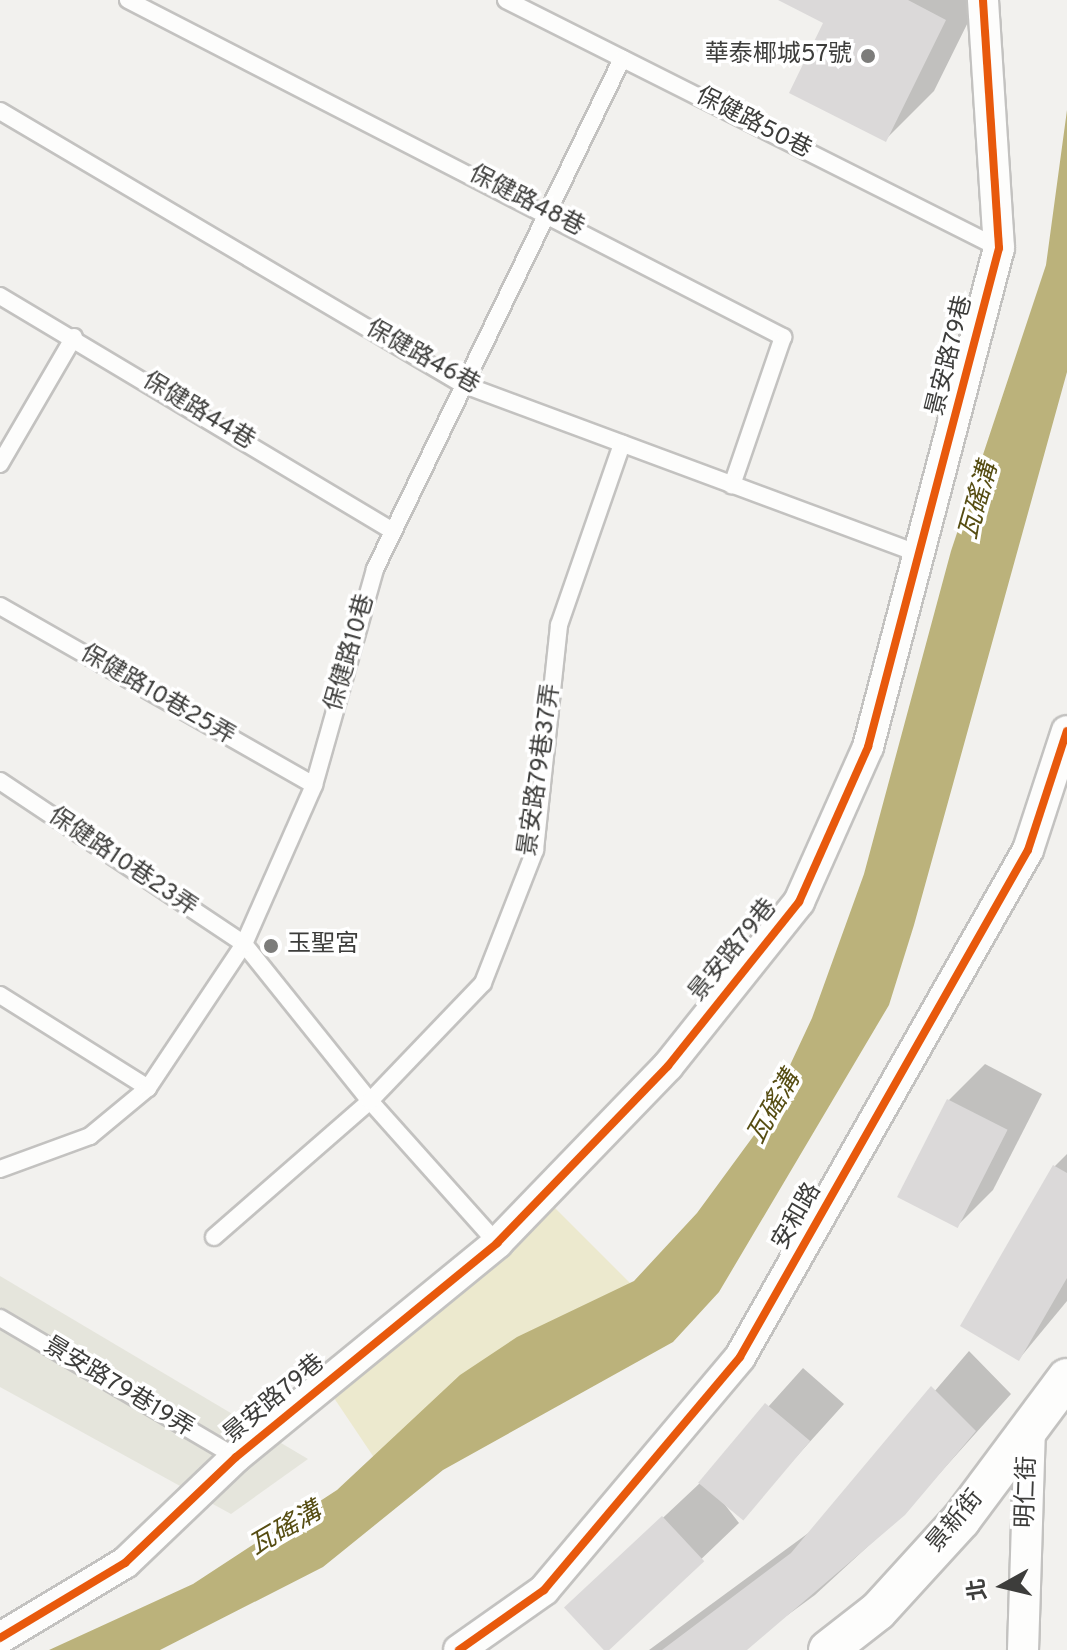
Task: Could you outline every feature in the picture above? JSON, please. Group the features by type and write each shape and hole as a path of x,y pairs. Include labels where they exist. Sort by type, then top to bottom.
{"street":[{"name":"景安路79巷","path":"0,1638 125,1563 236,1457 497,1243 668,1066 799,902 868,747 921,555 999,248 983,0"},
{"name":"安和路","path":"459,1650 544,1590 740,1357 1028,850 1067,731"},
{"name":"景新街","path":"828,1650 878,1611 1030,1431 1067,1378"},
{"name":"明仁街","path":"1023,1650 1030,1431"}],"lane":[{"name":"保健路48巷","path":"128,0 545,211 783,337 732,485"},
{"name":"保健路50巷","path":"506,0 999,248"},
{"name":"保健路10巷","path":"0,1169 90,1136 148,1088 244,944 314,785 375,569 545,211 622,59"},
{"name":"保健路46巷","path":"0,111 462,384 921,555"},
{"name":"保健路44巷","path":"0,296 74,337 393,531"},
{"path":"0,464 74,337"},
{"name":"景安路79巷37弄","path":"214,1237 370,1101 483,983 535,850 559,625 622,444"},
{"name":"保健路10巷25弄","path":"0,606 314,785"},
{"name":"保健路10巷23弄","path":"0,781 244,944"},
{"path":"244,944 370,1101 497,1243"},
{"path":"0,995 148,1088"},
{"name":"景安路79巷19弄","path":"0,1318 236,1457"}],"shaded area":[{"path":"555,1208 634,1287 379,1465 332,1395"},
{"path":"0,1276 308,1459 231,1514 0,1387"}],"water":[{"name":"瓦磘溝","path":"1067,110 1067,372 914,925 889,1005 719,1292 673,1342 443,1470 323,1567 160,1650 49,1650 193,1584 337,1490 460,1375 517,1337 634,1281 697,1213 763,1123 812,1018 864,874 951,551 1046,265"}],"building":[{"name":"華泰椰城57號","path":"778,0 908,0 946,20 886,142 789,93 823,23"},
{"path":"947,1099 1008,1130 958,1228 897,1197"},
{"path":"1053,1165 1067,1173 1067,1278 1019,1361 960,1326"},
{"path":"931,1386 976,1431 905,1515 747,1650 662,1650 791,1553"},
{"path":"765,1403 810,1441 743,1521 698,1483"},
{"path":"662,1516 704,1561 609,1650 604,1650 564,1607"}],"cycle path":[{"path":"0,1638 125,1563 236,1457 497,1243 668,1066 799,902 868,747 999,248 983,0"},
{"path":"459,1650 544,1590 740,1357 1028,850 1067,731"}],"place":[{"name":"華泰椰城57號","path":"868,56"},
{"name":"玉聖宮","path":"271,946"}]}
